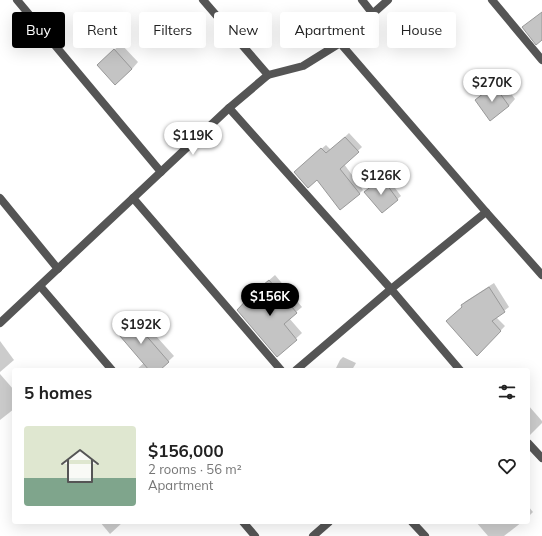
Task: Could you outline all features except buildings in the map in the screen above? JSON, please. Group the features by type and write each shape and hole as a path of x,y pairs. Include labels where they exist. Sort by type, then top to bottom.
{"street":[{"path":"17,0 161,172"},
{"path":"203,0 268,75"},
{"path":"362,0 371,12"},
{"path":"375,12 388,0"},
{"path":"492,0 542,60"},
{"path":"0,323 229,108 268,75 303,66 332,48"},
{"path":"344,48 542,275"},
{"path":"229,108 391,289 458,368"},
{"path":"0,198 58,269"},
{"path":"133,198 279,368"},
{"path":"298,368 391,289 486,212"},
{"path":"40,286 110,368"},
{"path":"530,445 542,458"},
{"path":"245,524 255,536"},
{"path":"313,536 326,524"},
{"path":"414,524 425,536"}]}
